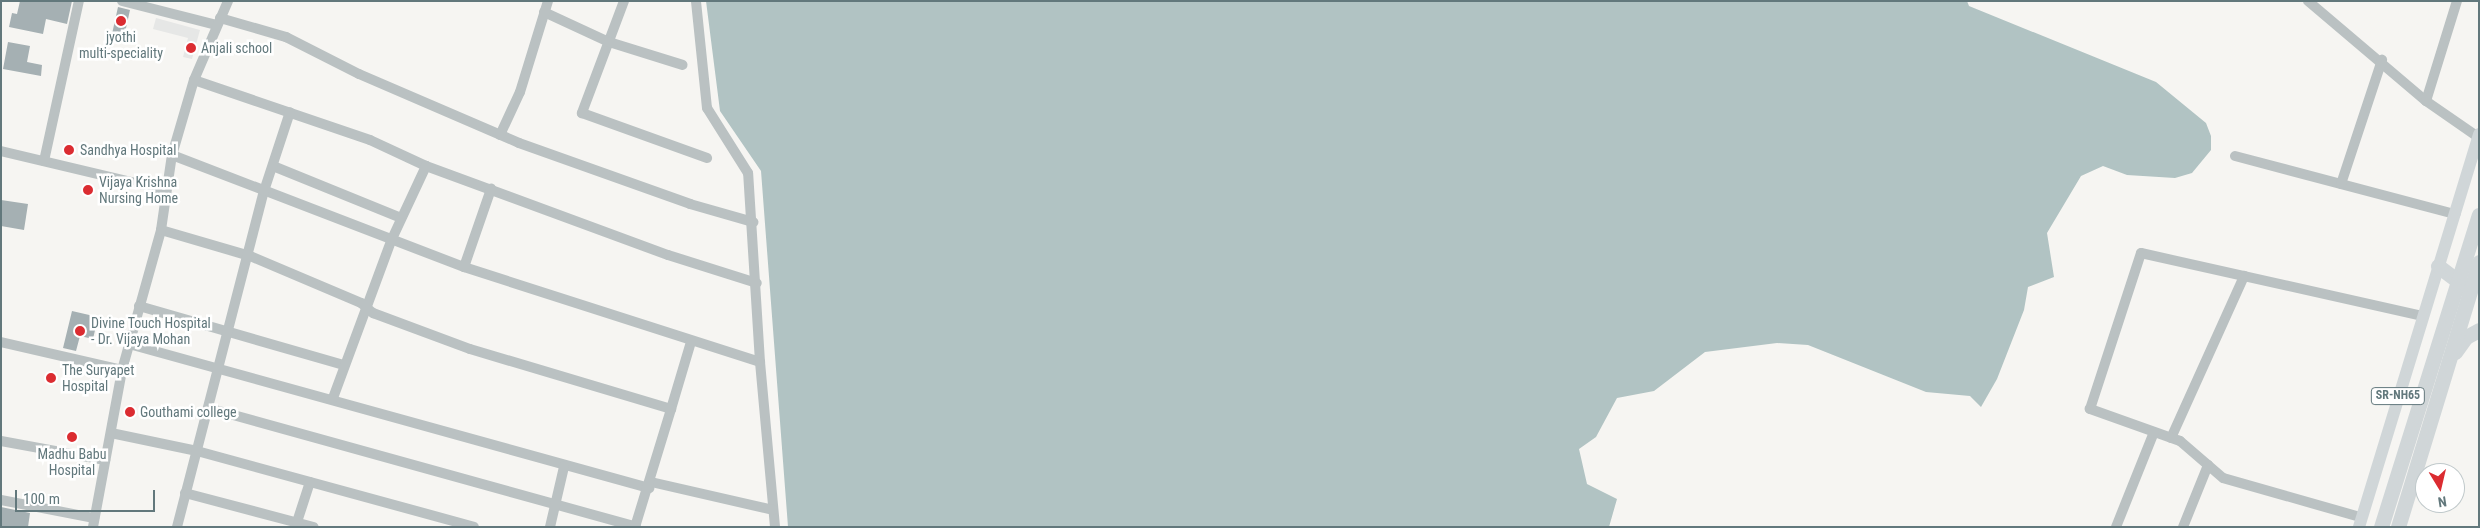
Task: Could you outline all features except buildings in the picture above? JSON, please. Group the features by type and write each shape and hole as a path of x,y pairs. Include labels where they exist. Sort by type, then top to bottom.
{"highway":[{"path":"2381,527 2479,215"},
{"path":"2398,527 2443,376 2475,286 2479,262"},
{"path":"2438,266 2458,280 2475,286"},
{"path":"2443,376 2459,345 2479,330"}],"main road":[{"name":"SR-NH65","path":"2360,522 2478,136"}],"street":[{"path":"44,161 79,1"},
{"path":"122,1 286,37 358,74 500,135 690,204 753,222"},
{"path":"1,500 94,522 122,370 161,230 165,190 172,155 194,80 228,1"},
{"path":"500,135 520,92 548,1"},
{"path":"624,1 582,113 707,158"},
{"path":"696,1 707,108 748,174 757,283 760,362 775,527"},
{"path":"2308,1 2382,60 2426,101 2478,136"},
{"path":"2426,101 2456,1"},
{"path":"544,12 609,42 682,65"},
{"path":"2341,184 2382,60"},
{"path":"194,80 370,140 426,166 668,255 757,283"},
{"path":"177,527 250,256 264,191 290,112"},
{"path":"1,151 165,190"},
{"path":"172,155 391,241 464,267 691,342 760,362"},
{"path":"2235,156 2455,214"},
{"path":"273,166 401,218"},
{"path":"333,398 391,241 426,166"},
{"path":"464,267 491,189"},
{"path":"161,230 250,256 366,308 470,349 671,409"},
{"path":"2360,522 2223,478 2171,438 2090,409 2141,253 2422,316"},
{"path":"2171,438 2244,276"},
{"path":"139,306 344,366"},
{"path":"1,342 122,370"},
{"path":"208,408 636,527 691,342"},
{"path":"129,344 333,398 564,467 773,510"},
{"path":"2116,527 2154,432"},
{"path":"111,433 197,451 474,527"},
{"path":"1,441 105,460"},
{"path":"2182,527 2208,465"},
{"path":"550,527 564,467"},
{"path":"297,522 310,482"},
{"path":"185,493 314,527"}],"shaded area":[{"path":"706,1 1967,1 1969,6 2156,82 2206,123 2211,136 2211,150 2192,173 2175,178 2127,175 2103,166 2081,176 2047,233 2054,277 2028,287 2024,310 1997,379 1981,407 1970,396 1926,392 1808,345 1777,343 1705,352 1654,391 1617,398 1596,437 1579,449 1587,484 1617,499 1609,527 788,527 761,171 720,111"},
{"name":"Anjali school","path":"156,18 200,30 192,59 183,57 188,38 153,29"}],"place":[{"name":"jyothi multi-speciality","path":"121,21"},
{"name":"Anjali school","path":"191,48"},
{"name":"Sandhya Hospital","path":"69,150"},
{"name":"Vijaya Krishna Nursing Home","path":"88,190"},
{"name":"Divine Touch Hospital - Dr. Vijaya Mohan","path":"80,331"},
{"name":"The Suryapet Hospital","path":"51,378"},
{"name":"Gouthami college","path":"130,412"},
{"name":"Madhu Babu Hospital","path":"72,437"}]}
